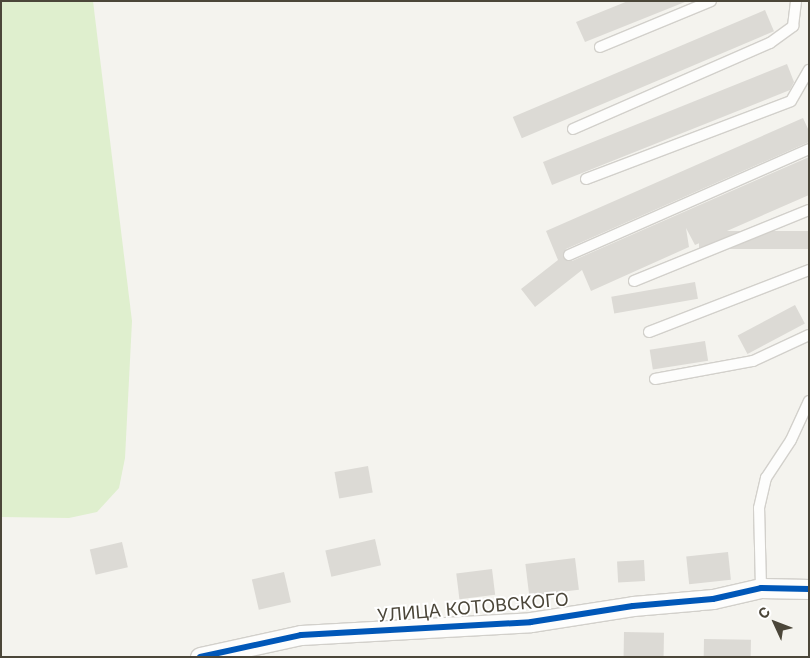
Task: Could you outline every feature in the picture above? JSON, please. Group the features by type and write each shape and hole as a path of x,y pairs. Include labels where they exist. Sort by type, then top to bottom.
{"street":[{"name":"УЛИЦА КОТОВСКОГО","path":"200,657 301,635 531,622 633,606 713,599 761,588 809,589"}],"lane":[{"path":"600,47 711,1"},
{"path":"573,129 770,43 793,26 796,1"},
{"path":"586,179 791,101 809,70"},
{"path":"569,255 809,149"},
{"path":"634,281 809,210"},
{"path":"649,332 809,270"},
{"path":"655,379 753,362 809,335"},
{"path":"761,588 758,508 764,486 791,440 809,400"}],"green space":[{"path":"1,1 93,1 132,321 125,458 119,488 97,512 69,518 1,517"}],"building":[{"path":"628,1 685,2 585,42 576,22"},
{"path":"765,10 774,31 522,138 513,117"},
{"path":"787,64 794,82 790,90 552,185 543,162"},
{"path":"803,118 809,131 809,142 566,249 563,257 572,261 809,157 809,195 695,245 686,228 689,247 591,291 582,270 535,307 521,289 558,260 546,231"},
{"path":"699,231 809,231 809,249 699,249"},
{"path":"695,282 698,299 614,314 611,297"},
{"path":"795,305 805,324 747,354 738,336"},
{"path":"705,341 708,361 653,370 650,350"},
{"path":"368,466 373,493 339,498 335,472"},
{"path":"375,539 381,565 331,577 325,550"},
{"path":"122,542 128,567 96,575 90,549"},
{"path":"728,552 731,580 689,584 686,556"},
{"path":"575,558 579,590 529,596 525,564"},
{"path":"644,560 645,581 618,582 617,561"},
{"path":"492,569 495,595 459,599 456,573"},
{"path":"284,572 291,602 259,610 252,579"},
{"path":"624,632 664,633 664,657 624,657"},
{"path":"704,639 751,640 751,657 704,657"}],"cycle path":[{"path":"200,657 301,635 531,622 633,606 713,599 761,588 809,589"}]}
